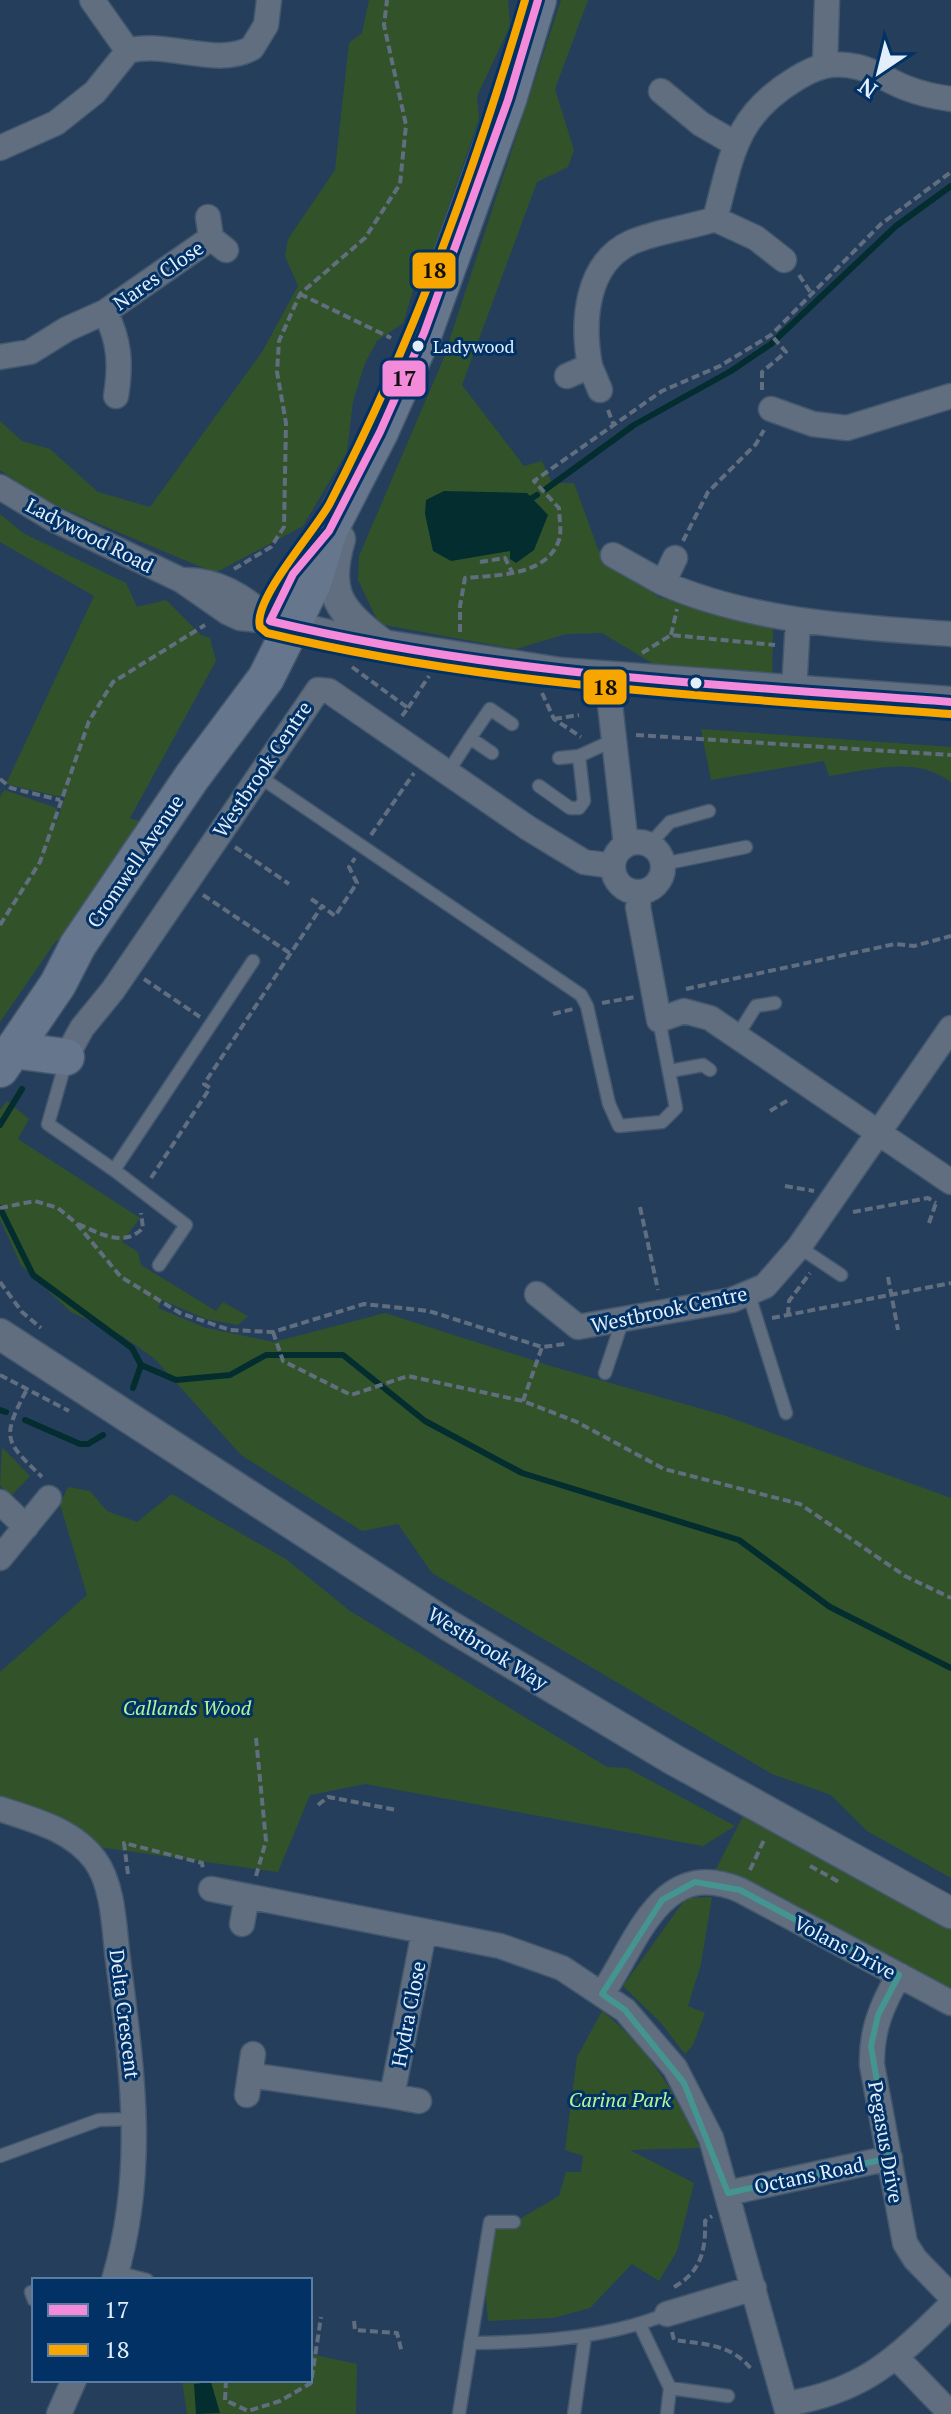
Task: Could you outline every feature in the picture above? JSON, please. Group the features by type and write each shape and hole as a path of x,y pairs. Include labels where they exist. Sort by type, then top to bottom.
{"main road":[{"name":"Cromwell Avenue","path":"4,1054 47,977 78,945 192,777 266,678 281,624 313,583 329,531 424,333 508,100 538,0"},
{"path":"4,1054 66,1057"}],"street":[{"path":"92,0 128,51"},
{"path":"0,148 56,123 81,105 128,51 244,52 263,34 269,0"},
{"path":"825,64 827,0"},
{"path":"715,219 734,143 759,106 790,82 825,64 861,68 909,90 951,99"},
{"path":"661,91 701,124 734,143"},
{"path":"600,390 590,366 585,328 587,310 595,283 608,260 634,241 715,219 756,238 784,260"},
{"name":"Nares Close","path":"0,357 30,352 67,329 105,312 215,235"},
{"name":"Nares Close","path":"105,312 118,344 120,367 116,396"},
{"path":"567,376 590,366"},
{"path":"767,408 813,424 847,428 951,396"},
{"path":"358,476 335,556 333,584 337,600 349,616 384,645"},
{"name":"Ladywood Road","path":"0,487 53,519 181,580 227,612 240,618 281,624"},
{"path":"613,555 663,583 697,596 798,620 951,634"},
{"path":"663,583 675,558"},
{"path":"794,691 798,620"},
{"path":"281,624 384,645 607,678 951,702"},
{"path":"607,678 624,738 638,855 655,886 640,892 632,891 618,882 638,855"},
{"name":"Westbrook Centre","path":"66,1057 82,1028 113,990 257,775 318,690 329,691 584,862 638,855"},
{"path":"640,892 638,907 659,1020 680,1012 695,1012 737,1036 879,1133 947,1187"},
{"name":"Westbrook Centre","path":"537,1294 578,1327 749,1295 778,1275 951,1028"},
{"name":"Westbrook Way","path":"0,1311 241,1492 474,1641 674,1760 951,1913"},
{"name":"Westbrook Way","path":"0,1334 42,1345"},
{"path":"0,1558 49,1498"},
{"path":"0,1502 26,1527"},
{"name":"Delta Crescent","path":"0,1809 73,1839 87,1850 104,1877 134,2070 131,2195 115,2276"},
{"name":"Volans Drive","path":"602,1994 654,1910 671,1892 695,1882 710,1880 740,1890 951,2003"},
{"path":"211,1889 534,1956 602,1994 648,2033 675,2068 711,2138 787,2409 857,2385 896,2357 951,2305"},
{"path":"242,1924 247,1896"},
{"name":"Hydra Close","path":"392,2096 424,1932"},
{"name":"Pegasus Drive","path":"899,1975 878,2015 871,2046 905,2243 915,2259 951,2296"},
{"name":"Hydra Close","path":"250,2075 419,2101"},
{"name":"Octans Road","path":"730,2199 890,2158"},
{"path":"667,2314 754,2288"},
{"path":"896,2357 951,2414"},
{"path":"59,2414 73,2382"}],"lane":[{"path":"448,772 490,709 512,724"},
{"path":"470,738 492,753"},
{"path":"559,758 579,756 624,738"},
{"path":"539,786 570,808 579,808 584,801 579,756"},
{"path":"257,775 581,995 587,1006 609,1104 619,1126 662,1122 672,1116 676,1099 659,1020"},
{"path":"638,855 670,822 709,811"},
{"path":"638,855 746,847"},
{"path":"114,1170 253,961"},
{"path":"737,1036 756,1006 775,1003"},
{"path":"66,1057 48,1124 186,1225 159,1265"},
{"path":"670,1071 703,1065 710,1070"},
{"path":"799,1247 841,1275"},
{"path":"749,1295 786,1413"},
{"path":"605,1373 623,1319"},
{"path":"0,2156 99,2120 135,2119"},
{"path":"459,2414 490,2222 514,2222"},
{"path":"470,2343 535,2342 585,2336 640,2325 667,2314"},
{"path":"640,2325 670,2388 667,2414"},
{"path":"574,2414 585,2336"},
{"path":"670,2388 728,2396"}],"path":[{"path":"228,578 240,564 271,547 284,527 286,423 277,372 279,341 300,294 365,238 400,184 406,125 384,25 387,0"},
{"path":"460,637 460,606 465,578 512,573 543,563 559,539 559,508 534,481 662,391 720,366 772,336 881,224 950,174"},
{"path":"300,294 396,341 400,332"},
{"path":"675,558 708,492 756,444 767,408 762,372 786,352 772,336"},
{"path":"480,562 505,558 512,573"},
{"path":"0,925 40,862 89,721 113,682 212,620"},
{"path":"671,635 786,646"},
{"path":"350,664 408,708"},
{"path":"392,732 434,669"},
{"path":"542,692 554,719 581,737"},
{"path":"554,719 579,715"},
{"path":"624,738 951,755"},
{"path":"370,836 416,771"},
{"path":"0,779 11,788 60,800"},
{"path":"228,842 289,884"},
{"path":"311,899 335,916 357,883 349,867 356,857"},
{"path":"196,890 291,954"},
{"path":"147,1183 210,1088 204,1084 322,906"},
{"path":"676,991 895,944 914,946 951,936"},
{"path":"139,976 200,1017"},
{"path":"602,1003 642,996"},
{"path":"553,1014 575,1008"},
{"path":"222,1031 234,1039"},
{"path":"770,1111 792,1097"},
{"path":"785,1186 812,1190"},
{"path":"929,1223 936,1203 947,1187"},
{"path":"842,1211 849,1216 854,1210 928,1198 936,1203"},
{"path":"0,1208 35,1201 58,1208 76,1223 121,1277 180,1313 230,1330 273,1332 364,1304 429,1311 542,1347 572,1343"},
{"name":"Westbrook Centre","path":"640,1207 660,1297"},
{"path":"76,1223 103,1235 128,1237 143,1228 143,1216"},
{"path":"888,1277 898,1330"},
{"path":"0,1282 42,1345"},
{"path":"788,1315 951,1283"},
{"path":"273,1332 283,1361 351,1395 408,1376 523,1401 577,1422 664,1469 800,1504 905,1576 951,1598"},
{"path":"523,1401 542,1347"},
{"path":"26,1391 11,1422 10,1440 12,1449 48,1483 49,1498"},
{"path":"247,1896 266,1841 256,1738"},
{"path":"318,1805 328,1797 397,1810"},
{"path":"740,1890 766,1836"},
{"path":"129,1886 124,1843 202,1863 211,1889"},
{"path":"668,2289 684,2281 698,2265 705,2247 705,2221 730,2199"},
{"path":"312,2376 321,2317"},
{"path":"354,2321 355,2330 397,2333 402,2353"},
{"path":"674,2340 713,2345 735,2353 753,2370 758,2382"},
{"path":"226,2382 225,2400 248,2411 280,2401 311,2382"}],"highlighted area":[{"path":"695,1882 740,1890 899,1975 878,2015 871,2046 890,2158 728,2193 684,2083 625,2010 602,1994 662,1900"}],"green space":[{"path":"369,0 508,0 510,26 477,96 479,119 434,248 420,268 403,323 377,341 365,363 353,401 347,452 303,526 215,573 45,501 0,470 0,421 22,441 50,449 98,492 150,507 262,352 298,286 285,256 288,239 335,170 349,43 362,33"},
{"path":"561,0 588,0 555,89 574,150 568,167 537,182 462,385 524,466 542,461 552,483 574,483 598,549 658,597 773,627 772,682 655,665 602,633 566,634 516,649 379,624 358,580 359,556 443,360"},
{"path":"0,514 23,533 126,583 137,607 166,600 201,635 210,638 216,661 130,818 142,822 69,935 56,941 0,1022 0,797 4,790 57,808 55,827 67,790 61,797 6,784 94,596 0,542"},
{"path":"701,729 951,747 951,782 923,769 908,767 876,768 829,776 824,761 711,780"},
{"path":"7,1101 29,1119 18,1139 140,1218 122,1242 138,1252 141,1265 216,1311 223,1302 248,1316 238,1325 206,1319 162,1300 158,1308 206,1328 274,1342 385,1313 554,1367 723,1415 951,1498 951,1878 867,1831 831,1795 772,1774 432,1573 398,1524 362,1531 241,1455 155,1359 121,1335 71,1312 21,1265 0,1219 0,1110"},
{"path":"2,1447 30,1476 11,1496 0,1485"},
{"name":"Callands Wood","path":"68,1487 90,1491 107,1511 137,1522 172,1494 286,1559 350,1611 607,1767 627,1768 735,1826 703,1846 365,1784 310,1795 278,1872 63,1842 0,1809 0,1672 87,1595 60,1504"},
{"path":"745,1812 951,1917 951,2006 711,1879"},
{"path":"712,1897 701,1964 688,2006 705,2013 693,2045 685,2054 661,2023 623,1986 686,1898"},
{"name":"Carina Park","path":"602,2011 633,2040 660,2073 700,2148 630,2150 694,2183 677,2251 659,2281 632,2264 590,2308 553,2318 488,2321 483,2261 490,2222 514,2222 559,2196 566,2172 581,2172 583,2156 565,2150 577,2057"},
{"path":"312,2354 357,2364 356,2414 187,2414 182,2382 312,2382"}],"shaded area":[{"path":"444,491 527,493 548,515 534,550 516,563 510,559 510,551 451,561 433,551 425,514 426,500"},
{"path":"211,2382 220,2413 196,2414 194,2384"}],"waterway":[{"path":"546,489 634,425 731,371 771,344 896,226 951,186"},
{"path":"532,498 537,495"},
{"path":"0,1125 22,1089"},
{"path":"0,1208 33,1275 132,1348 141,1365 176,1380 230,1375 266,1355 343,1355 425,1421 522,1473 739,1540 830,1607 951,1668"},
{"path":"133,1388 141,1365"},
{"path":"0,1410 6,1412"},
{"path":"25,1420 80,1444 88,1444 103,1435"}],"transit line":[{"name":"18","path":"525,0 463,193 415,319 330,503 275,583 260,615 260,627 267,633 352,651 522,678 692,695 950,714"},
{"name":"17","path":"538,0 508,100 424,333 380,432 329,531 293,574 270,621 354,639 524,666 694,683 951,702"}],"place":[{"name":"Ladywood","path":"418,346"}]}
